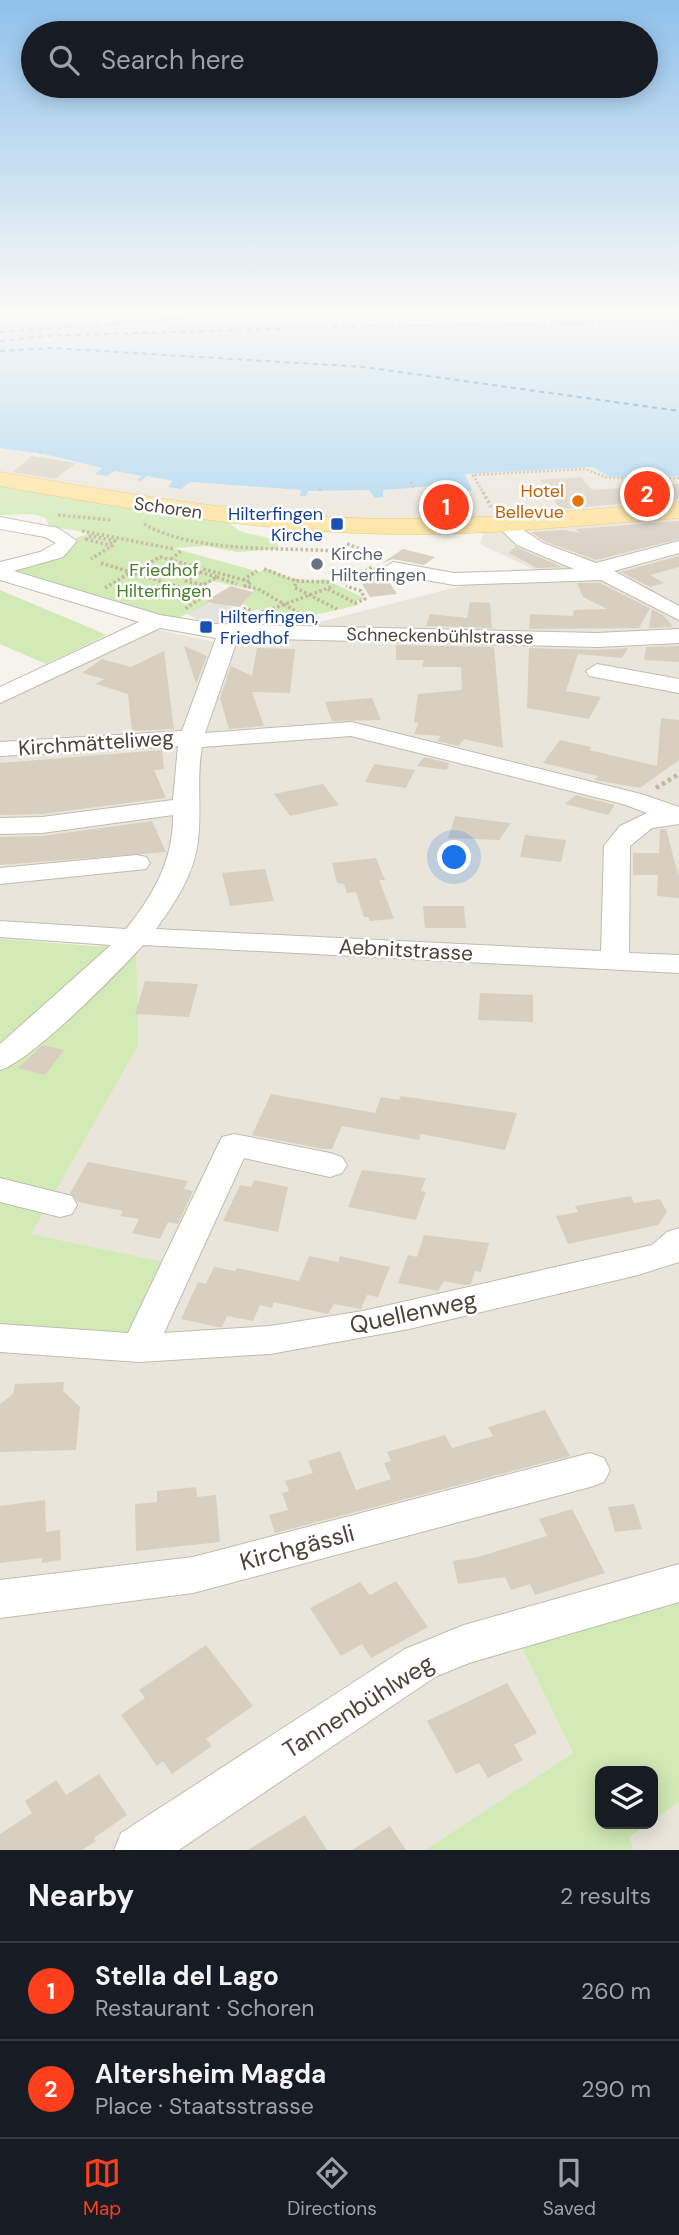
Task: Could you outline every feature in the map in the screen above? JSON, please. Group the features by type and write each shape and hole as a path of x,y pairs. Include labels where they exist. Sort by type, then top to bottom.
{"main road":[{"name":"Schoren","path":"0,479 146,505 232,516 385,527 505,524 679,510"}],"street":[{"name":"Schneckenbühlstrasse","path":"0,523 41,521 63,536 67,544 54,553 11,564 0,571"},
{"path":"505,524 524,541 599,572 679,614"},
{"path":"382,571 454,579 599,572 679,547"},
{"name":"Schneckenbühlstrasse","path":"0,571 167,617 597,640 679,636"},
{"path":"651,599 679,595"},
{"path":"0,696 167,617"},
{"path":"0,1060 92,983 133,937 162,898 178,870 187,834 186,769 192,740 205,686 235,621"},
{"path":"597,671 679,686"},
{"name":"Kirchmätteliweg","path":"0,749 351,729 615,794 678,816"},
{"path":"615,794 634,813 634,827"},
{"path":"0,826 43,825 187,806"},
{"path":"615,960 615,853 621,839 648,819 678,816"},
{"path":"0,876 137,863"},
{"name":"Aebnitstrasse","path":"0,929 679,964"},
{"path":"139,1348 234,1145 330,1165"},
{"path":"0,1190 60,1205"},
{"name":"Quellenweg","path":"0,1338 139,1348 213,1345 324,1332 638,1262 664,1255 679,1241"},
{"name":"Kirchgässli","path":"0,1599 192,1575 590,1470"},
{"name":"Tannenbühlweg","path":"138,1850 345,1710 420,1663 464,1645 679,1583"}],"path":[{"path":"505,524 473,475 585,469 608,478 679,478"},
{"path":"411,482 414,488"},
{"path":"41,521 116,520"},
{"path":"41,521 49,526 174,549"},
{"path":"141,523 163,535 247,550 290,547 349,552"},
{"path":"86,539 112,547 91,559"},
{"path":"170,559 181,551"},
{"path":"133,572 160,557 170,559 251,582 245,586 303,614 294,617"},
{"path":"101,563 205,595 167,617"},
{"path":"351,567 364,573 382,571"},
{"path":"264,569 297,581 329,582"},
{"path":"217,577 203,585 186,581 200,572 217,577 237,584 257,571"},
{"path":"328,588 355,603 365,599 361,591 345,584 364,573 382,571"},
{"path":"297,581 294,587 337,609"},
{"path":"263,612 334,586"},
{"path":"99,591 112,595"},
{"path":"235,621 247,608 252,611"},
{"path":"657,788 679,774"}],"shaded area":[{"path":"0,448 44,454 102,468 96,473 114,471 143,476 140,481 147,476 174,481 169,487 181,489 190,482 301,490 300,496 306,496 307,491 449,486 464,474 593,467 610,477 679,476 679,1583 514,1633 573,1753 425,1850 0,1850 0,1338 177,1265 30,1234 138,1046 99,945 0,939 0,703 154,629 229,645 469,584 556,580 480,544 489,518 393,521 263,514 0,475"},
{"path":"218,601 252,618 231,626 207,625 186,613"},
{"path":"679,1802 679,1850 633,1850 630,1838 642,1829 658,1829 658,1817"}],"green space":[{"name":"Friedhof Hilterfingen","path":"0,479 229,520 239,530 267,538 279,546 276,549 237,552 206,546 173,548 260,572 266,568 289,578 314,581 325,579 364,598 354,602 359,605 296,619 292,616 271,624 262,619 269,615 257,609 246,611 251,608 243,604 254,590 213,581 197,591 210,596 204,601 209,604 175,619 14,570 69,549 73,539 89,533 49,526 46,518 32,514 0,515"},
{"path":"0,590 107,635 46,664 0,644"},
{"path":"0,939 136,949 138,1046 31,1234 178,1265 139,1348 0,1338"},
{"path":"679,1583 679,1802 658,1817 658,1766 595,1766 595,1829 642,1829 630,1837 633,1850 425,1850 573,1753 514,1632"}],"water":[{"path":"0,397 679,397 679,476 610,477 593,467 465,474 472,490 455,493 447,485 383,490 383,497 375,498 369,490 308,491 306,496 300,496 301,490 190,482 181,489 168,487 173,481 147,476 141,481 137,480 142,476 114,471 107,476 95,474 102,468 44,454 0,448"}],"building":[{"path":"32,456 76,463 55,479 13,472"},
{"path":"581,477 592,490 679,484 679,499 560,509 540,480"},
{"path":"679,521 679,539 596,560 544,541 531,532 563,530 580,533 576,529"},
{"path":"515,547 562,567 537,568 509,553"},
{"path":"403,549 435,557 424,565 393,559 382,563"},
{"path":"679,556 679,567 650,575 664,583 650,587 621,572"},
{"path":"379,565 397,594 370,597 359,579"},
{"path":"577,583 600,583 650,608 639,628 529,629 530,614 573,616 574,610 607,609 583,597"},
{"path":"231,586 253,592 240,607 204,602"},
{"path":"470,602 490,603 492,628 426,626 430,614 467,618"},
{"path":"652,609 663,615 673,627 649,628"},
{"path":"396,645 494,647 503,748 464,739 459,746 437,741 441,736 414,734 418,723 414,722 418,694 462,690 461,667 422,667 424,660 396,660"},
{"path":"184,646 207,656 196,684"},
{"path":"679,646 679,662 644,660 646,647"},
{"path":"257,648 295,649 290,693 252,692 264,726 229,729 220,698 231,666 252,676"},
{"path":"529,648 628,648 622,658 578,654 566,691 601,697 589,719 527,708"},
{"path":"164,651 174,729 132,731 128,694 96,684 104,679 82,673 102,659 131,667"},
{"path":"372,698 381,720 332,721 325,702"},
{"path":"661,718 679,720 679,760 640,788 594,780 598,776 543,763 560,740 591,747 589,750 657,766"},
{"path":"162,750 164,769 154,770 166,798 42,814 0,815 0,763"},
{"path":"424,757 449,763 447,770 417,766"},
{"path":"374,764 415,770 406,788 365,782"},
{"path":"323,784 339,805 290,816 274,794"},
{"path":"576,795 615,805 608,815 565,804"},
{"path":"455,816 511,823 499,840 448,838"},
{"path":"152,821 166,852 0,865 0,837 42,836"},
{"path":"660,829 666,829 679,877 679,898 657,896 658,875 633,875 633,853 659,853"},
{"path":"525,835 566,840 561,862 520,857"},
{"path":"376,858 385,880 379,880 394,919 370,921 368,917 364,917 356,892 347,893 344,884 337,883 332,863"},
{"path":"265,869 274,901 230,906 222,873"},
{"path":"423,906 464,906 466,928 425,928"},
{"path":"145,981 198,984 189,1017 135,1014"},
{"path":"480,993 533,995 533,1022 478,1020"},
{"path":"43,1045 64,1050 45,1075 18,1068"},
{"path":"271,1094 375,1113 381,1097 399,1100 401,1096 517,1113 505,1150 421,1134 419,1140 342,1126 332,1149 324,1149 252,1135"},
{"path":"88,1162 188,1181 184,1189 193,1191 178,1224 168,1222 160,1239 132,1233 139,1219 120,1216 123,1211 78,1202 70,1193"},
{"path":"362,1170 426,1178 421,1191 426,1192 416,1220 348,1207"},
{"path":"254,1180 288,1187 278,1232 223,1221 240,1185 251,1187"},
{"path":"631,1196 634,1203 660,1199 667,1212 658,1225 568,1244 556,1216 578,1212 575,1206"},
{"path":"424,1235 489,1243 481,1272 475,1271 471,1284 444,1281 438,1291 398,1283 408,1255 417,1257"},
{"path":"309,1256 338,1262 340,1256 390,1267 378,1297 367,1295 361,1309 334,1304 328,1314 274,1302 272,1308 260,1305 253,1321 227,1316 222,1327 181,1319 198,1282 206,1284 214,1267 235,1271 237,1268 299,1281"},
{"path":"64,1382 63,1391 80,1407 76,1450 0,1452 0,1404 13,1394 15,1384"},
{"path":"545,1410 570,1456 275,1533 269,1515 288,1510 282,1493 289,1491 285,1481 313,1473 308,1461 340,1451 356,1490 391,1479 384,1463 391,1461 387,1452 445,1435 452,1448 493,1436 488,1427"},
{"path":"196,1487 197,1497 216,1495 220,1542 136,1551 135,1504 157,1502 157,1491"},
{"path":"45,1500 46,1532 60,1530 61,1560 42,1563 42,1558 0,1563 0,1506"},
{"path":"634,1504 642,1529 615,1532 608,1507"},
{"path":"572,1509 605,1573 535,1595 530,1584 511,1590 505,1577 458,1584 453,1561 478,1557 547,1536 539,1519"},
{"path":"396,1581 428,1627 371,1658 362,1644 341,1656 310,1608 360,1582 370,1595"},
{"path":"206,1645 253,1706 206,1739 212,1746 172,1774 163,1761 157,1766 121,1715 145,1698 139,1690"},
{"path":"507,1683 537,1733 514,1745 523,1760 488,1778 479,1763 456,1774 427,1721"},
{"path":"99,1774 127,1815 94,1838 96,1841 82,1850 0,1850 0,1834 32,1813 25,1801 56,1780 66,1795"},
{"path":"305,1815 327,1850 248,1850"},
{"path":"390,1826 406,1850 352,1850"}],"ferry route":[{"path":"581,397 679,411"}],"place":[{"name":"Altersheim Magda","path":"647,494"},
{"name":"Hotel Bellevue","path":"578,501"},
{"name":"Stella del Lago","path":"446,507"},
{"name":"Hilterfingen Kirche","path":"337,524"},
{"name":"Kirche Hilterfingen","path":"317,564"},
{"name":"Hilterfingen, Friedhof","path":"206,627"}]}
